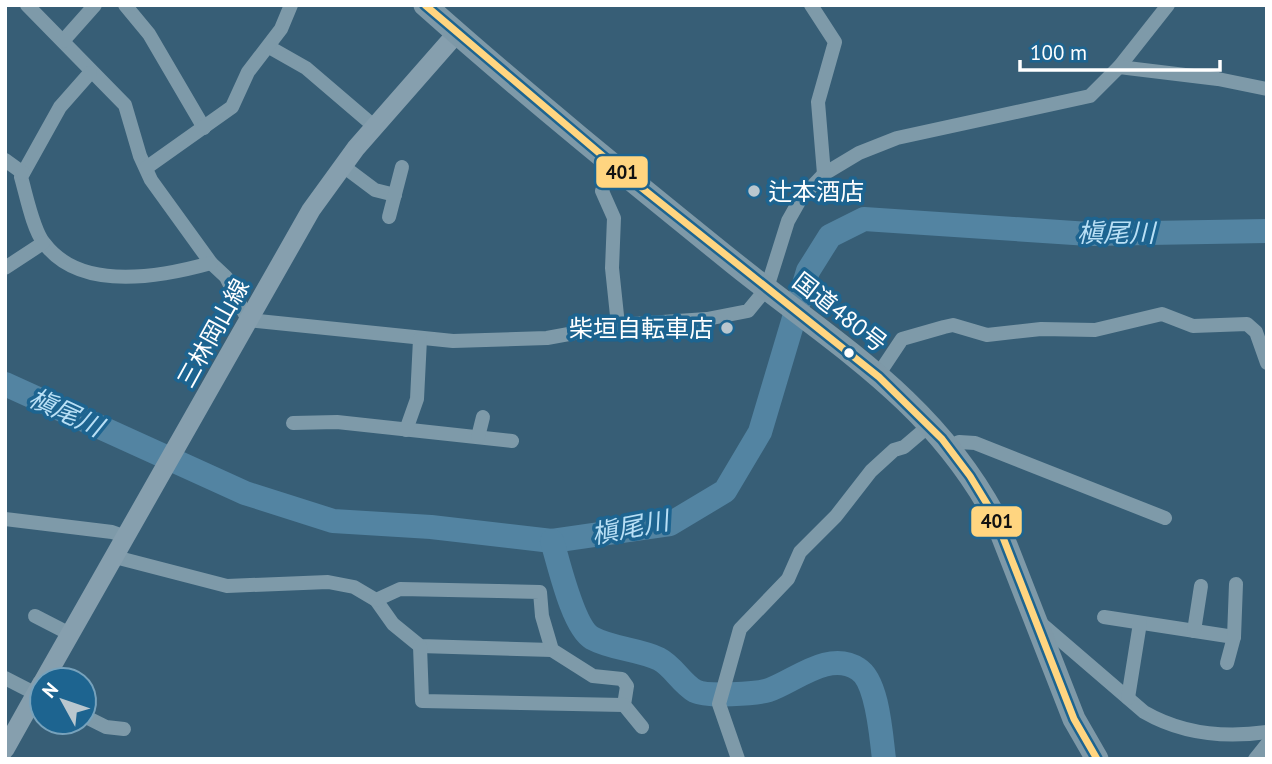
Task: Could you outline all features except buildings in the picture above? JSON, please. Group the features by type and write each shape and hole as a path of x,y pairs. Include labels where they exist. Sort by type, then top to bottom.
{"highway":[{"name":"国道480号","path":"425,5 613,163 878,374 951,446 995,517 1074,719 1097,759"}],"main road":[{"name":"三林岡山線","path":"53,666 311,210 375,127 457,33"},
{"name":"三林岡山線","path":"5,749 28,711"}],"street":[{"path":"27,5 90,73 125,105 146,168 211,263 226,276 247,320 421,339 547,338 618,325 707,319 748,311 773,293 788,220 801,198 824,174 859,153 897,138 1090,96 1119,67 1168,5"},
{"path":"63,41 95,5"},
{"path":"125,5 149,34 204,128"},
{"path":"146,168 232,107 248,72 269,47 291,5"},
{"path":"811,5 835,42 818,102 824,174"},
{"path":"269,47 306,68 375,127"},
{"path":"1119,67 1267,89"},
{"path":"90,73 61,107 20,177 43,243 72,268 99,273 173,274 211,263"},
{"path":"5,160 23,173"},
{"path":"613,163 602,191 614,218 611,268 618,325"},
{"path":"343,166 375,190 395,195"},
{"path":"389,217 402,167"},
{"path":"5,268 43,243"},
{"path":"878,374 902,339 944,327 953,326 987,335 1041,329 1095,330 1162,314 1193,326 1247,324 1256,332 1267,363"},
{"path":"406,430 417,399 421,339"},
{"path":"478,437 483,417"},
{"path":"738,759 719,704 740,629 788,579 800,552 836,516 853,490 894,450 904,447 931,424"},
{"path":"303,427 366,432 406,430 512,441"},
{"path":"951,446 959,442 975,443 1164,518"},
{"path":"5,519 111,532 125,537"},
{"path":"115,557 227,586 328,582 354,587 376,600 393,624 419,646 552,650 593,676 622,679 627,686 624,705 642,727"},
{"path":"1227,663 1234,637 1236,584"},
{"path":"1194,631 1201,586"},
{"path":"376,600 400,589 540,592 542,616 552,650"},
{"path":"35,616 70,634"},
{"path":"1104,617 1234,637"},
{"path":"1036,619 1159,721 1219,737 1267,732"},
{"path":"1128,698 1140,623"},
{"path":"419,646 422,701 624,705"},
{"path":"5,677 28,685"},
{"path":"98,723 115,732"},
{"path":"1255,759 1267,744"}],"waterway":[{"name":"槇尾川","path":"5,384 245,493 333,521 431,527 552,541 670,524 725,491 760,432 808,271 830,236 864,219 1089,234 1267,231"},
{"path":"552,541 573,609 585,632 600,642 659,659 695,691 720,694 754,693 769,690 824,665 847,664 858,669 865,675 874,697 884,759"}],"transit line":[{"name":"401","path":"425,5 618,169 879,377 942,439 970,476 995,517 1074,719 1097,759"}],"place":[{"name":"辻本酒店","path":"754,191"},
{"name":"柴垣自転車店","path":"727,328"}]}
